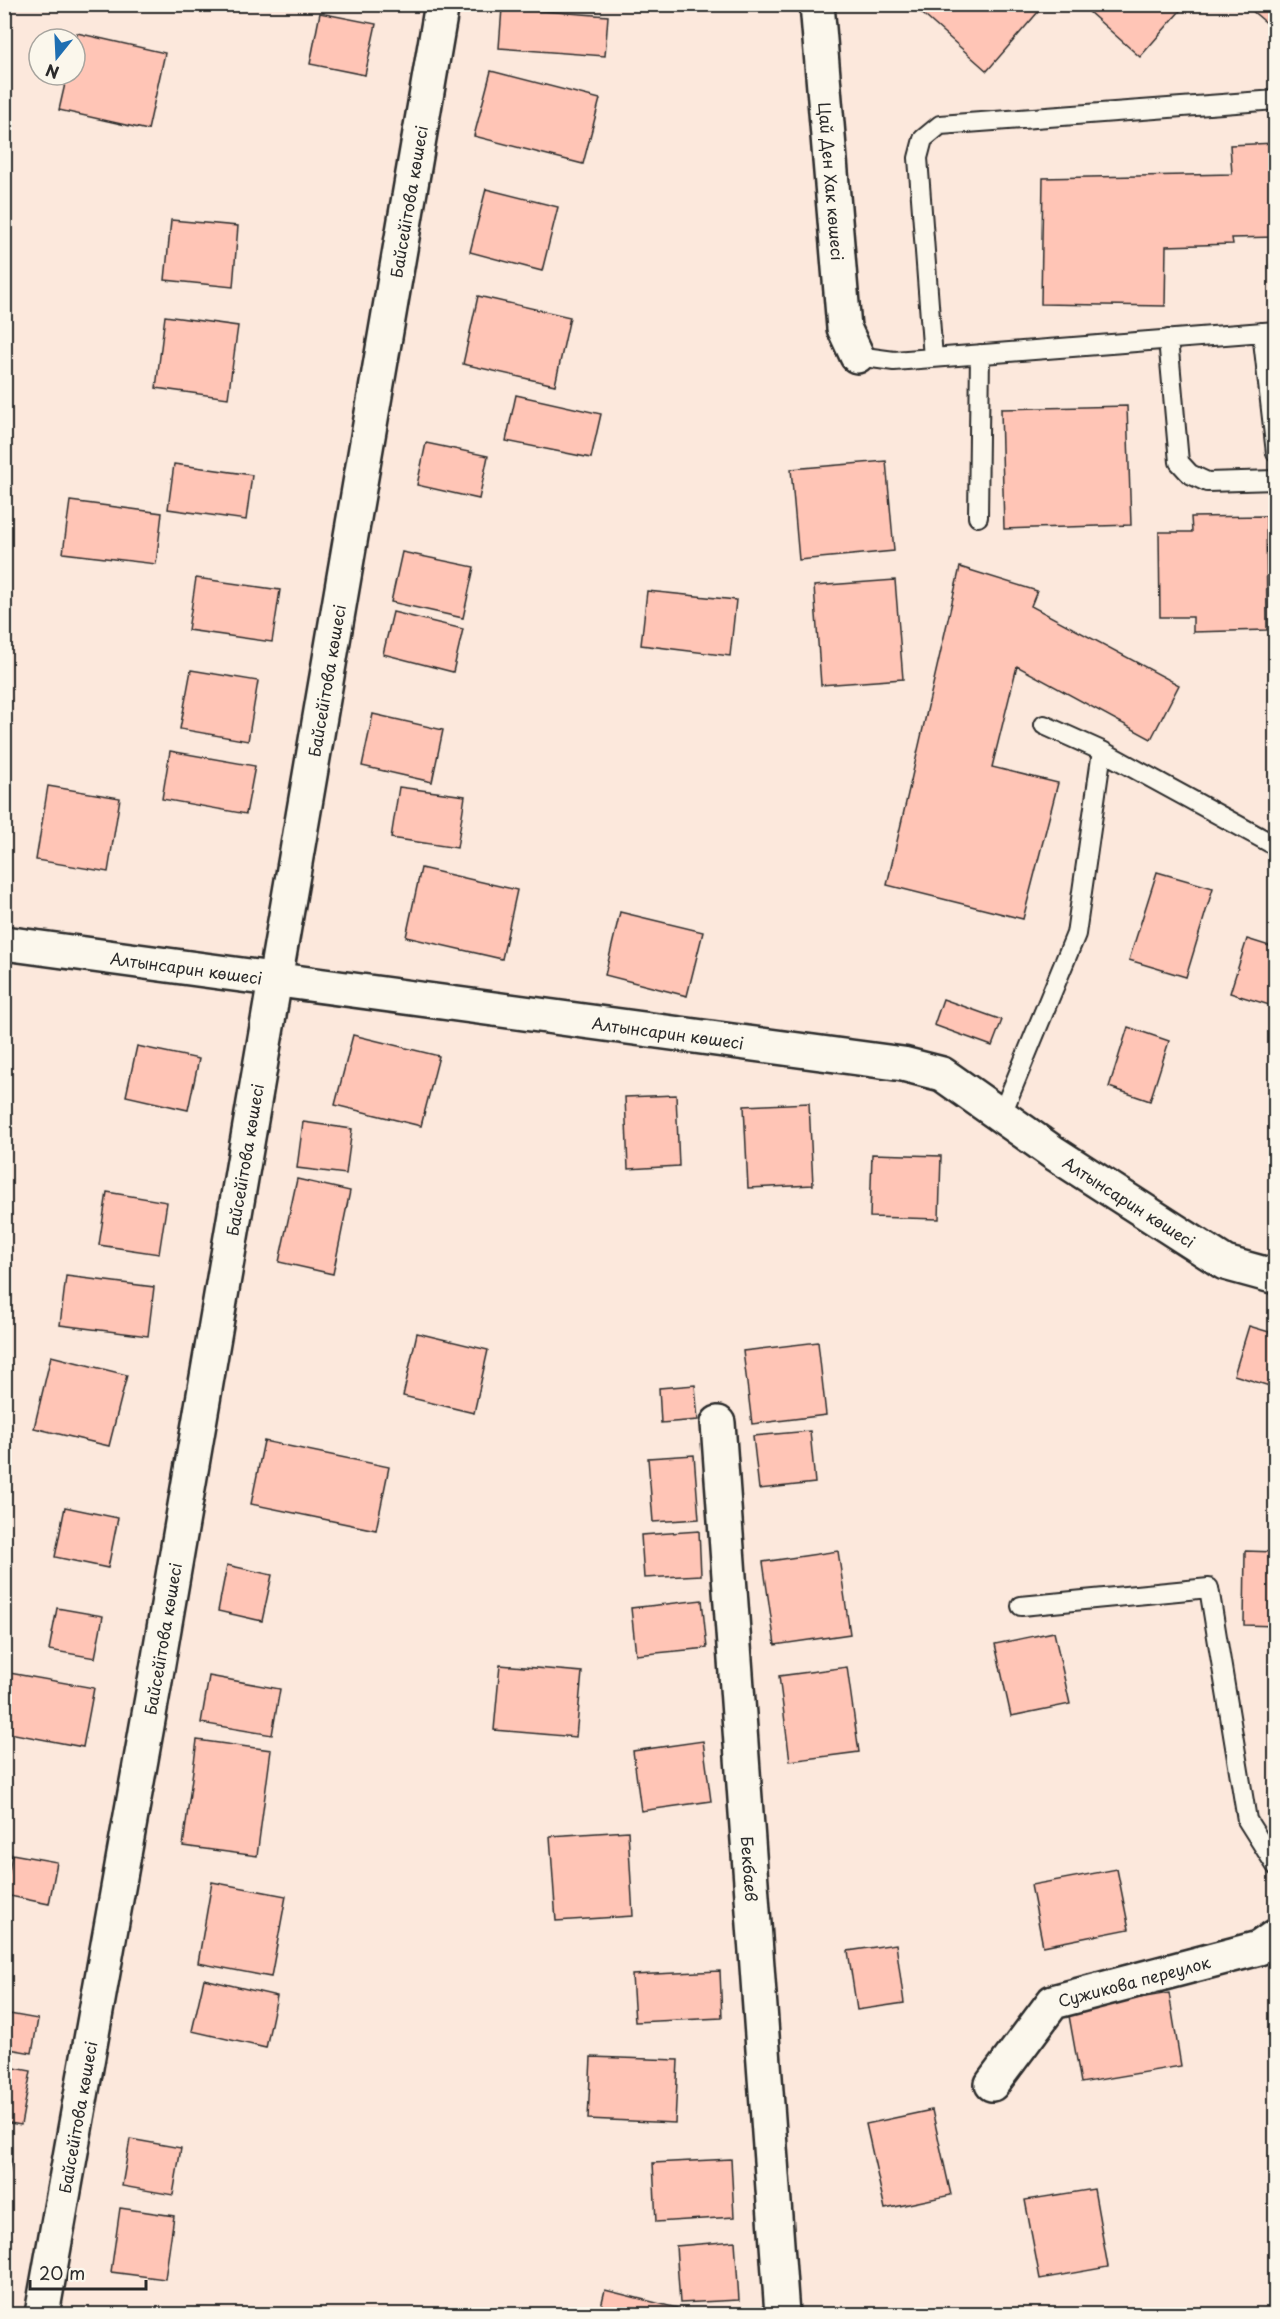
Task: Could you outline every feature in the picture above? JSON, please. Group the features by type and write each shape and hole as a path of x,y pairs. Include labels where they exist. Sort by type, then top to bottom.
{"street":[{"name":"Байсейітова көшесі","path":"42,2314 156,1681 442,4"},
{"name":"Цай Ден Хак көшесі","path":"817,4 844,328 857,356"},
{"name":"Алтынсарин көшесі","path":"4,943 903,1064 942,1074 1054,1153 1225,1263 1275,1277"},
{"name":"Бекбаев","path":"718,1423 782,2314"},
{"name":"Сужикова переулок","path":"992,2084 1053,2002 1259,1948 1275,1936"}],"lane":[{"path":"933,358 918,158 923,139 940,125 1275,100"},
{"path":"857,356 894,361 1269,331 1275,453"},
{"path":"1168,339 1179,462 1190,474 1207,482 1275,480"},
{"path":"978,517 980,354"},
{"path":"1044,725 1102,751 1275,846"},
{"path":"1001,1116 1076,934 1102,751"},
{"path":"1021,1606 1209,1588 1246,1820 1275,1866"}],"building":[{"path":"921,4 1045,4 987,71 917,9"},
{"path":"1080,4 1186,4 1140,57"},
{"path":"1244,4 1276,4 1276,31"},
{"path":"502,8 608,16 605,56 499,48"},
{"path":"320,13 376,24 365,75 310,64"},
{"path":"87,35 165,53 148,130 59,110 64,87 87,87"},
{"path":"491,71 600,99 583,164 474,136"},
{"path":"1276,143 1276,237 1232,238 1233,244 1166,246 1165,306 1041,304 1043,178 1232,174 1230,145"},
{"path":"486,189 558,207 542,271 470,252"},
{"path":"171,220 238,226 233,287 165,280"},
{"path":"478,296 570,317 555,385 463,364"},
{"path":"165,316 238,326 228,398 156,388"},
{"path":"516,395 601,414 591,458 506,441"},
{"path":"1127,406 1131,525 1004,529 1001,409"},
{"path":"426,443 488,456 479,499 417,485"},
{"path":"886,461 894,551 799,560 791,469"},
{"path":"174,464 252,475 246,520 168,509"},
{"path":"70,501 162,513 156,564 63,553"},
{"path":"1266,516 1267,630 1193,632 1193,617 1160,617 1159,532 1192,532 1191,517"},
{"path":"402,552 474,567 463,618 391,602"},
{"path":"960,567 1037,591 1031,606 1179,685 1151,739 1017,666 992,767 1058,783 1023,919 887,885"},
{"path":"196,578 280,590 272,642 188,630"},
{"path":"895,580 903,679 821,685 814,586"},
{"path":"647,591 736,600 730,656 641,645"},
{"path":"393,612 463,629 453,672 383,654"},
{"path":"191,670 258,681 248,741 180,729"},
{"path":"373,714 443,730 432,782 362,766"},
{"path":"170,751 255,766 246,814 162,799"},
{"path":"48,786 120,798 108,872 36,860"},
{"path":"399,787 465,796 457,848 391,838"},
{"path":"421,868 517,890 502,959 406,937"},
{"path":"1157,872 1213,888 1186,977 1129,960"},
{"path":"620,912 703,932 687,996 605,975"},
{"path":"1247,939 1276,948 1276,1007 1230,993"},
{"path":"943,999 1002,1020 992,1046 934,1025"},
{"path":"1128,1027 1169,1041 1150,1101 1109,1087"},
{"path":"353,1035 439,1056 421,1126 335,1105"},
{"path":"137,1046 199,1059 188,1110 126,1096"},
{"path":"676,1095 679,1166 628,1169 625,1097"},
{"path":"809,1103 813,1185 748,1188 744,1106"},
{"path":"303,1122 352,1129 346,1174 297,1168"},
{"path":"872,1154 941,1156 939,1219 870,1217"},
{"path":"297,1179 350,1191 333,1274 279,1262"},
{"path":"107,1192 167,1202 159,1254 99,1245"},
{"path":"66,1276 154,1287 148,1336 60,1325"},
{"path":"1249,1326 1276,1334 1276,1388 1234,1375"},
{"path":"417,1333 488,1350 474,1413 403,1396"},
{"path":"818,1342 826,1415 752,1424 743,1351"},
{"path":"51,1356 127,1375 109,1446 34,1428"},
{"path":"695,1385 698,1420 661,1423 659,1388"},
{"path":"810,1431 815,1483 759,1489 753,1436"},
{"path":"264,1441 389,1467 376,1530 251,1504"},
{"path":"694,1455 699,1519 653,1522 648,1458"},
{"path":"65,1507 118,1518 108,1568 55,1557"},
{"path":"699,1531 701,1575 644,1578 641,1535"},
{"path":"838,1551 850,1634 775,1645 763,1562"},
{"path":"1245,1551 1276,1552 1276,1626 1244,1625"},
{"path":"227,1565 272,1575 262,1621 218,1611"},
{"path":"702,1600 707,1648 636,1655 631,1608"},
{"path":"57,1608 103,1616 95,1658 49,1650"},
{"path":"1054,1632 1070,1704 1011,1716 995,1644"},
{"path":"500,1665 582,1672 576,1737 494,1730"},
{"path":"847,1667 859,1752 790,1761 779,1676"},
{"path":"4,1672 94,1688 83,1747 4,1732"},
{"path":"209,1676 280,1689 272,1735 201,1723"},
{"path":"197,1740 271,1750 257,1856 183,1846"},
{"path":"703,1741 711,1801 641,1811 633,1751"},
{"path":"628,1831 633,1916 556,1921 550,1836"},
{"path":"12,1854 57,1862 49,1904 5,1895"},
{"path":"1117,1869 1129,1929 1043,1946 1031,1885"},
{"path":"212,1882 286,1896 271,1977 198,1963"},
{"path":"896,1944 904,2003 857,2010 848,1951"},
{"path":"720,1971 722,2018 635,2022 632,1975"},
{"path":"204,1979 277,1996 266,2048 192,2031"},
{"path":"1169,1993 1181,2066 1081,2083 1068,2010"},
{"path":"4,2013 38,2019 32,2053 4,2048"},
{"path":"591,2057 678,2060 675,2123 588,2119"},
{"path":"4,2066 31,2071 21,2125 4,2122"},
{"path":"932,2110 951,2195 885,2209 866,2124"},
{"path":"130,2139 181,2148 173,2195 122,2186"},
{"path":"4,2158 11,2159 4,2199"},
{"path":"731,2159 734,2217 656,2222 653,2163"},
{"path":"1094,2189 1108,2267 1040,2279 1025,2200"},
{"path":"120,2208 174,2216 165,2279 111,2272"},
{"path":"735,2241 739,2300 680,2303 676,2246"},
{"path":"605,2290 677,2308 676,2314 599,2314"}]}
